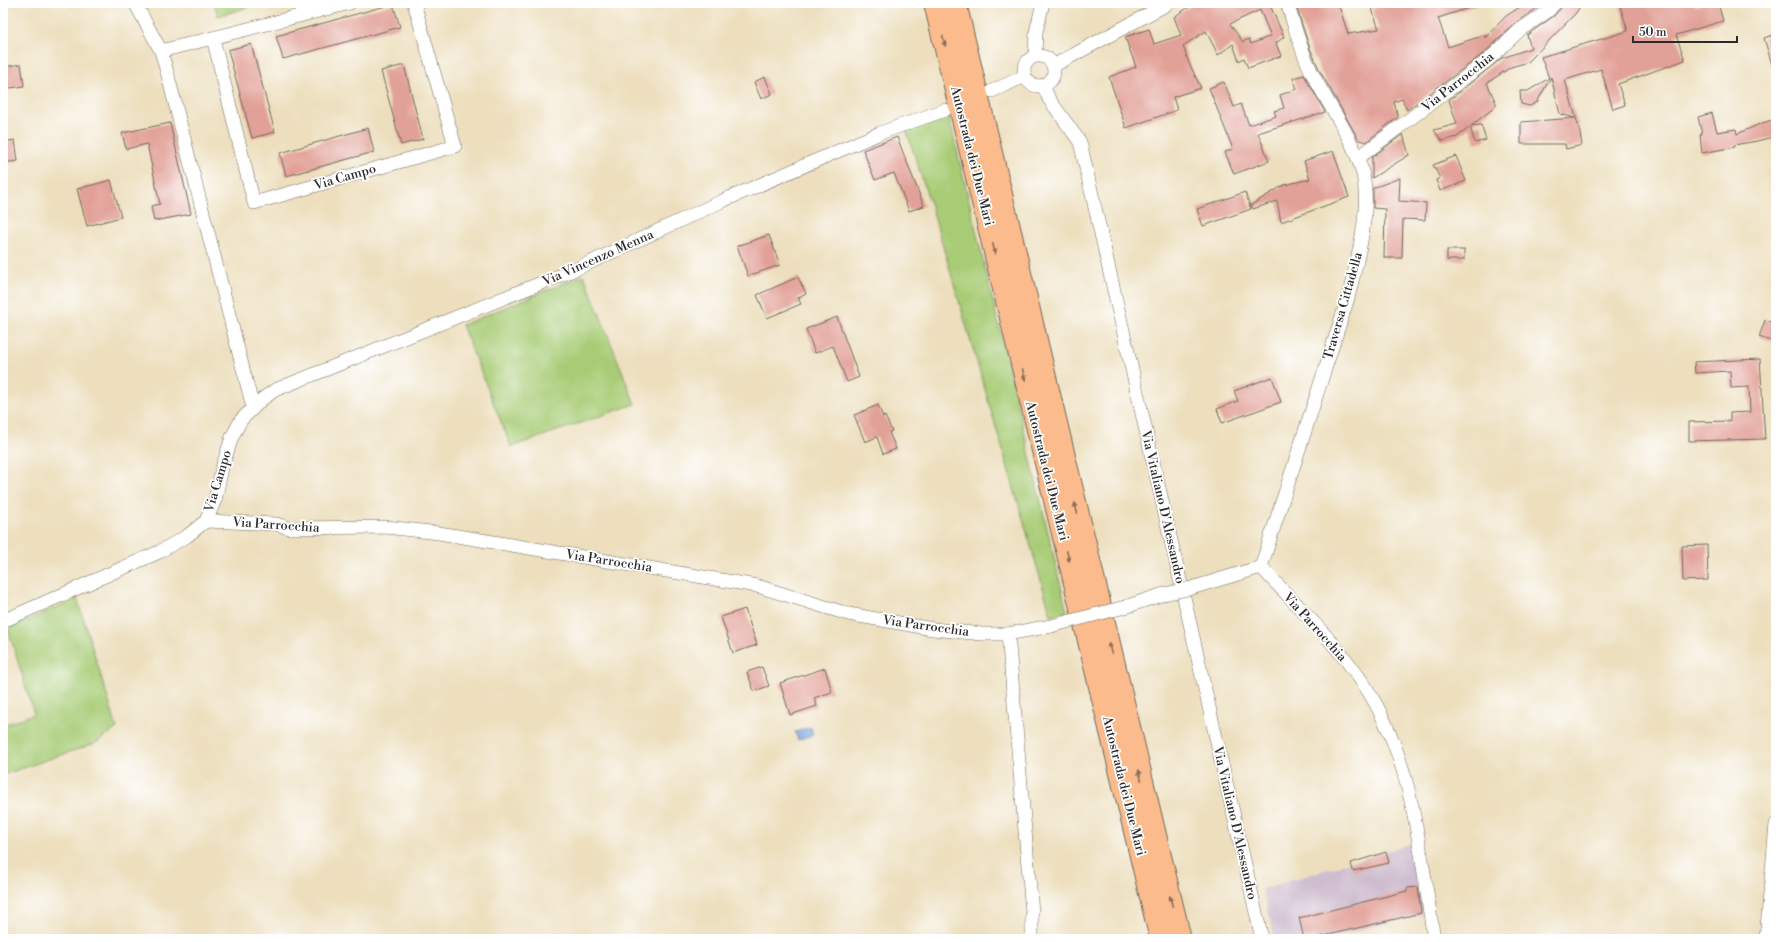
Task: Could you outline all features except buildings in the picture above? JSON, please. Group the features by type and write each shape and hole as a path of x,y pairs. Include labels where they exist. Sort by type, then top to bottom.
{"highway":[{"name":"Autostrada dei Due Mari","path":"935,3 1161,939"},
{"name":"Autostrada dei Due Mari","path":"955,3 1180,939"}],"street":[{"path":"135,3 161,51 253,408"},
{"path":"161,51 350,3"},
{"name":"Via Campo","path":"213,38 254,203 455,146 414,3"},
{"path":"1035,56 1036,32 1043,3"},
{"path":"1053,66 1169,3"},
{"name":"Traversa Cittadella","path":"1260,567 1348,298 1364,227 1365,202 1363,176 1358,158 1312,73 1301,46 1288,3"},
{"name":"Via Parrocchia","path":"1358,158 1488,60 1521,29 1548,11 1556,3"},
{"path":"1035,56 1048,59 1053,66 1053,75 1048,83 1039,86 1031,83 1024,71 1027,62 1035,56"},
{"path":"992,91 1026,76"},
{"name":"Via Vitaliano D'Alessandro","path":"1043,85 1049,99 1080,142 1262,939"},
{"name":"Via Vincenzo Menna","path":"253,408 261,400 276,390 576,269 720,202 880,133 945,110"},
{"name":"Via Campo","path":"206,521 215,500 222,468 232,437 241,420 253,408"},
{"path":"3,621 159,552 187,536 206,521"},
{"name":"Via Parrocchia","path":"206,521 276,524 289,528 386,527 439,533 757,586 848,614 932,630 982,634 1008,634 1051,626 1125,607 1164,594 1260,567 1343,656 1365,687 1400,757 1417,830 1434,939"},
{"path":"1008,634 1030,889 1032,939"},
{"path":"1766,939 1776,824"}],"shaded area":[{"path":"1413,843 1424,914 1322,939 1275,939 1262,889"}],"green space":[{"path":"214,3 263,3 218,16"},
{"path":"949,117 1067,612 1051,615 932,209 906,129"},
{"path":"584,275 635,404 511,447 462,325"},
{"path":"77,598 117,728 96,743 3,775 3,725 34,714 8,629"}],"water":[{"path":"811,727 813,735 798,740 795,732"}]}
